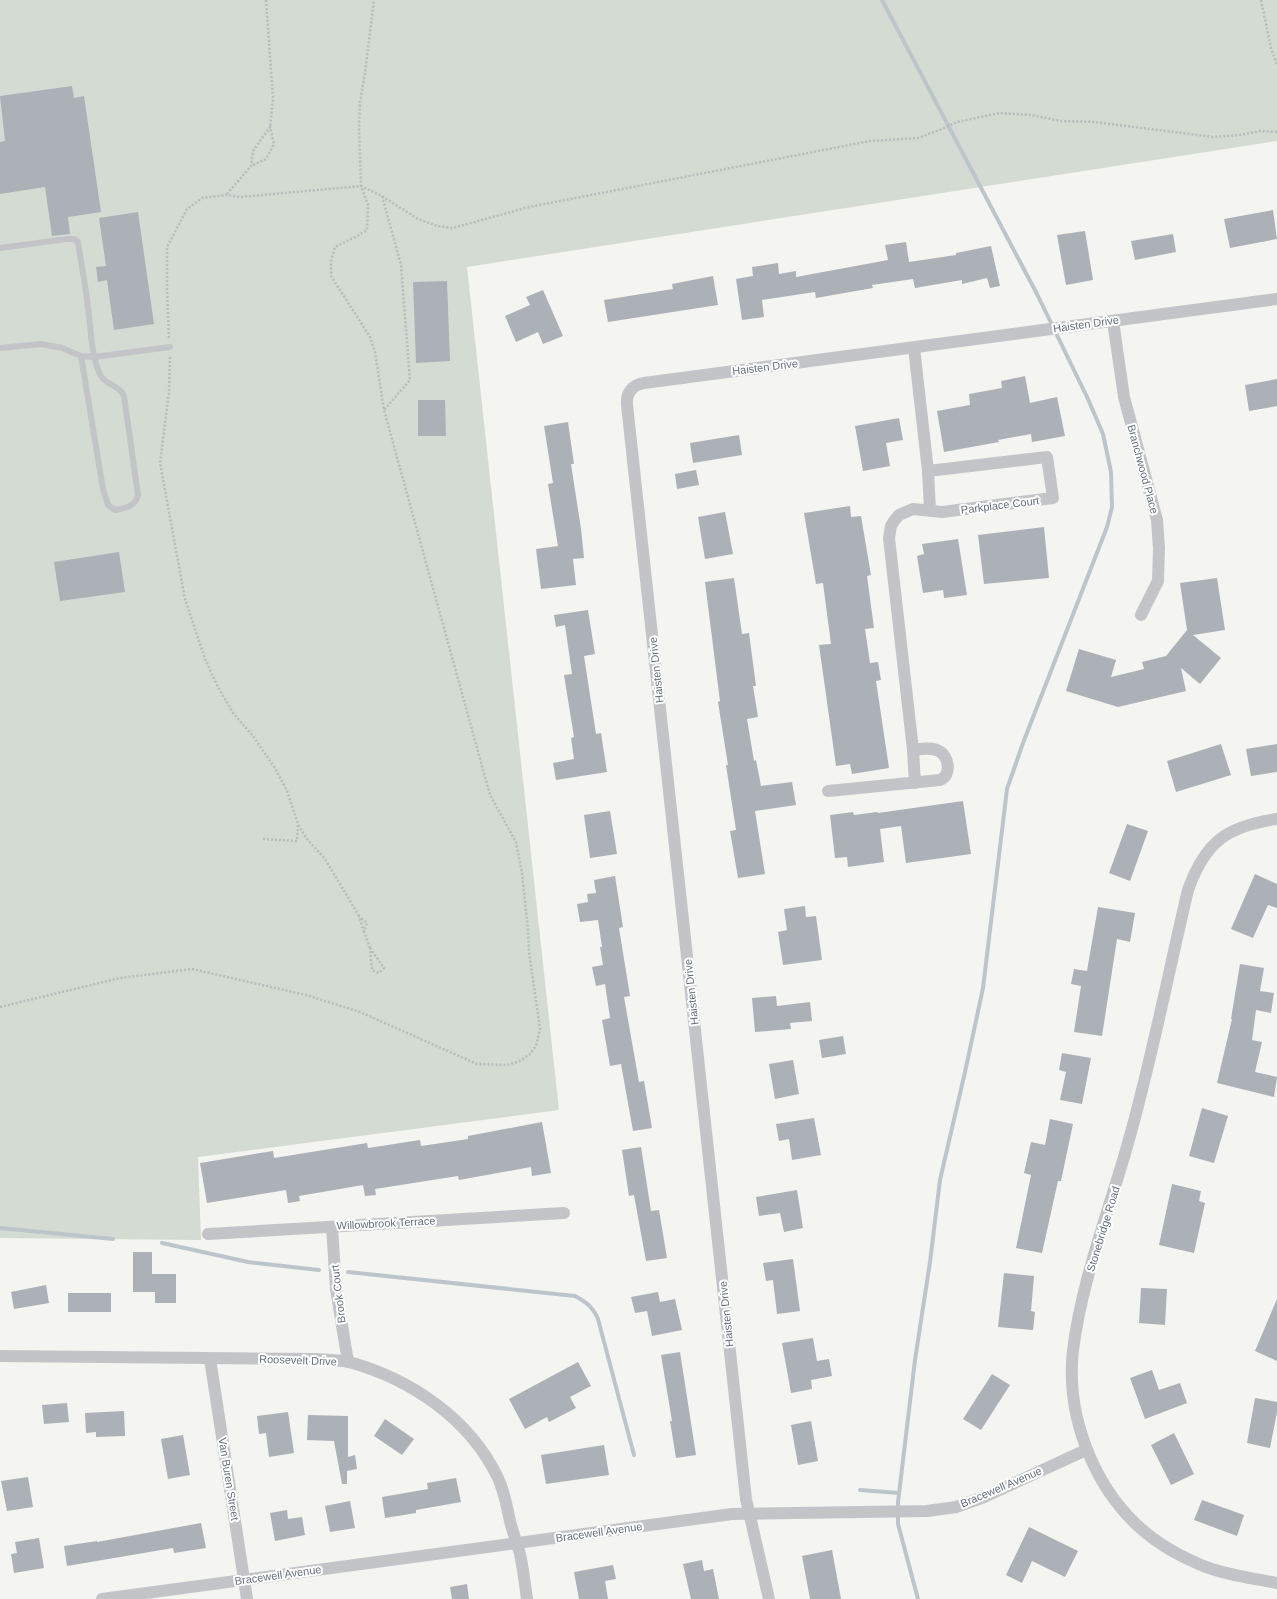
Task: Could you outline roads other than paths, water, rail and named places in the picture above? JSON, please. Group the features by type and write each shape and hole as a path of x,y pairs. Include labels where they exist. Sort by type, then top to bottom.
{"street":[{"name":"Haisten Drive","path":"770,1599 749,1513 744,1483 627,399 631,389 639,384 1277,299"},
{"name":"Branchwood Place","path":"1113,321 1124,397 1156,520 1159,548 1158,581 1141,615"},
{"path":"914,348 928,471 930,510"},
{"name":"Parkplace Court","path":"915,782 913,750 889,538 891,526 899,515 912,509 942,512 1053,498 1047,457 928,471"},
{"path":"828,791 940,780 945,778 948,774 947,761 939,752 928,749 913,750"},
{"name":"Stonebridge Road","path":"1277,820 1249,825 1221,837 1210,847 1201,860 1188,890 1139,1103 1088,1278 1076,1331 1072,1375 1078,1424 1086,1450 1106,1487 1117,1502 1144,1531 1161,1544 1203,1565 1223,1572 1277,1583"},
{"name":"Willowbrook Terrace","path":"208,1234 564,1213"},
{"name":"Brook Court","path":"332,1227 336,1288 348,1362"},
{"name":"Roosevelt Drive","path":"0,1356 316,1359 348,1362 387,1376 410,1387 450,1414 478,1445 498,1478 505,1496 520,1555 527,1599"},
{"name":"Van Buren Street","path":"210,1359 247,1599"},
{"name":"Bracewell Avenue","path":"102,1599 732,1514 911,1512 943,1509 969,1503 1086,1450"}],"lane":[{"path":"0,248 67,239 74,239 78,242 94,357 99,373 105,382 122,390 124,396 138,496 136,501 130,507 115,510 108,505 103,489 81,356"},
{"path":"0,348 41,344 62,348 81,356 94,357 170,347"}],"waterway":[{"path":"882,0 1037,294 1088,399 1103,434 1111,472 1112,507 1107,527 1023,743 1007,789 983,988 940,1180 930,1262 915,1360 898,1502 898,1524 918,1599"},
{"path":"0,1228 113,1239"},
{"path":"162,1243 248,1262 319,1270"},
{"path":"348,1272 575,1296 583,1300 589,1305 598,1319 634,1455"},
{"path":"860,1490 899,1493"}]}
